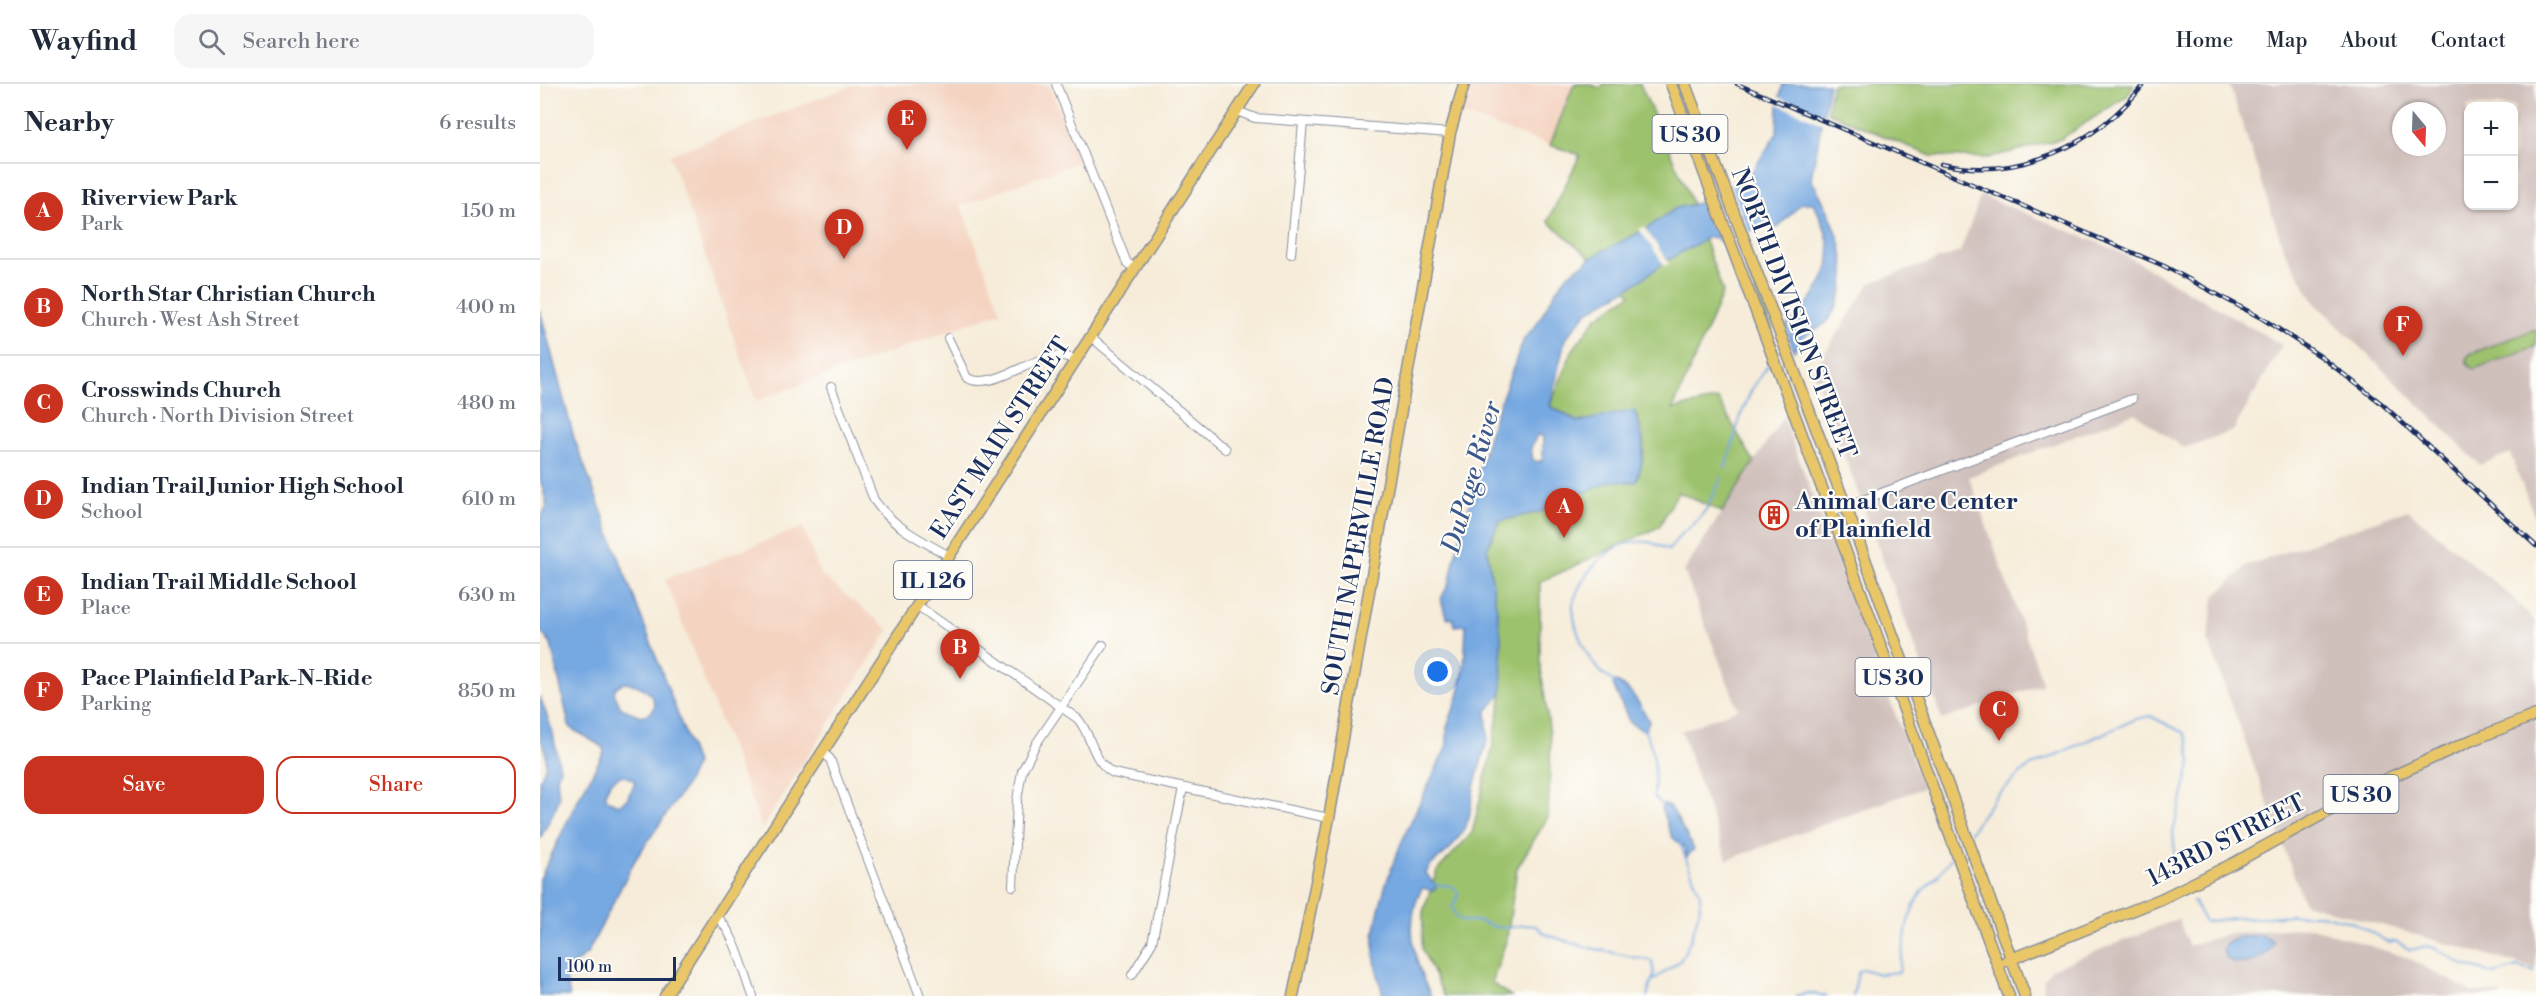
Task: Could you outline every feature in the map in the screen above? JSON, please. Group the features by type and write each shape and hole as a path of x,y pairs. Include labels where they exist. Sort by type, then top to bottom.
{"main road":[{"name":"EAST MAIN STREET","path":"664,996 1254,84"},
{"name":"SOUTH NAPERVILLE ROAD","path":"1293,996 1329,818 1450,133 1464,84"},
{"name":"NORTH DIVISION STREET","path":"1671,84 1771,348 2009,996"},
{"name":"NORTH DIVISION STREET","path":"1685,84 1846,507 2025,996"},
{"name":"143RD STREET","path":"1997,965 2161,899 2236,862 2391,777 2536,714"},
{"path":"1916,740 1930,735"}],"street":[{"path":"1056,84 1128,263 1135,268"},
{"path":"1237,111 1255,118 1303,123 1450,133"},
{"path":"1291,254 1303,123"},
{"path":"1091,337 1225,449"},
{"path":"948,338 964,374 979,382 1049,358 1062,356 1076,360"},
{"path":"831,387 874,500 895,524 949,555"},
{"path":"1831,512 2132,399"},
{"path":"918,606 1061,706 1083,725 1093,753 1106,769 1138,779 1329,818"},
{"path":"1013,886 1017,800 1022,771 1036,744 1103,645"},
{"path":"823,752 830,759 920,996"},
{"path":"1131,975 1152,943 1183,788"},
{"path":"716,916 724,923 729,933 753,996"}],"shaded area":[{"path":"857,84 1049,84 1079,161 961,206 1001,312 756,401 670,155"},
{"path":"1468,84 1574,84 1550,145 1460,114"},
{"path":"2229,84 2536,84 2536,521 2510,453 2480,465 2315,303 2284,250"},
{"path":"1981,195 2118,251 2282,345 2233,431 2183,448 2135,413 1969,477 2043,684 1942,720 1813,371 1870,283 1960,252"},
{"path":"1783,417 1923,788 1727,860 1681,731 1738,709 1684,571"},
{"path":"2408,510 2513,598 2536,623 2536,969 2304,903 2208,640 2214,597 2248,565"},
{"path":"803,527 820,574 889,630 762,828 665,579"},
{"path":"2178,919 2189,946 2230,933 2311,927 2408,958 2472,992 2500,993 2502,996 2042,996 2044,979 2051,969"}],"green space":[{"path":"1574,84 1588,84 1601,88 1603,84 1640,84 1687,190 1723,292 1673,409 1718,399 1754,462 1722,512 1678,492 1659,527 1540,582 1540,662 1551,742 1548,817 1517,868 1507,938 1492,983 1511,996 1444,996 1422,949 1423,912 1437,871 1472,833 1492,750 1502,693 1498,621 1487,548 1499,521 1611,481 1636,482 1642,463 1644,446 1642,429 1634,410 1592,421 1578,422 1550,406 1572,351 1597,317 1631,294 1548,221 1580,155 1550,145"},
{"path":"1677,84 1680,84 1717,181 1714,183"},
{"path":"1832,84 2134,84 2127,96 2061,139 1988,158 1931,156 1827,112"},
{"path":"1750,269 1772,328 1770,332 1747,270"},
{"path":"2536,329 2536,346 2474,369 2468,365 2466,359 2470,354"}],"water":[{"path":"1783,84 1829,84 1811,179 1829,212 1841,248 1844,266 1843,285 1838,303 1826,322 1807,335 1794,351 1786,328 1787,324 1796,319 1819,287 1826,273 1829,258 1826,233 1817,210 1813,203 1802,203 1777,228 1758,227 1723,244 1715,237 1707,238 1668,260 1635,284 1587,312 1565,339 1550,406 1578,422 1634,410 1643,446 1642,462 1636,482 1611,481 1540,512 1499,521 1487,549 1501,636 1502,693 1486,712 1488,738 1474,787 1469,818 1462,833 1449,850 1430,866 1426,873 1436,887 1434,891 1422,888 1413,915 1412,929 1416,956 1431,996 1383,996 1374,952 1378,913 1402,842 1447,744 1447,727 1458,697 1464,670 1466,625 1454,626 1453,619 1446,617 1441,599 1450,581 1493,421 1524,339 1535,327 1557,289 1569,274 1599,253 1646,229 1676,208 1699,203 1718,194 1754,169 1777,133 1778,104","holes":["1537,435 1543,436 1543,459 1538,462 1533,460 1531,448"]},
{"path":"540,310 574,438 696,763 685,787 635,860 587,954 574,964 566,980 570,996 540,996 540,879 576,803 604,752 603,747 569,725 551,644 540,631 540,520 547,505 540,479","holes":["623,683 638,686 651,695 655,705 651,713 641,716 621,708 614,693 616,687","623,775 635,783 627,799 618,805 607,800 606,792 612,782"]},
{"path":"1614,681 1631,692 1639,703 1649,721 1645,731 1630,723 1613,685"},
{"path":"540,696 553,734 560,769 557,778 559,797 540,839 540,780 546,765 546,755 540,737"},
{"path":"1663,804 1672,809 1694,849 1686,858 1685,848 1672,837 1661,808"},
{"path":"2261,935 2274,942 2260,958 2239,963 2226,958 2223,950 2226,943 2240,937"}],"pier":[{"path":"1777,96 1826,118 1825,124 1775,103"},
{"path":"1730,183 1750,236 1725,247 1706,197"},
{"path":"1644,227 1669,263 1665,266 1639,229"}],"waterway":[{"path":"1725,469 1741,415 1752,389 1771,361"},
{"path":"1615,683 1596,666 1578,634 1573,605 1582,582 1605,555 1625,544 1648,542 1669,550 1680,535 1705,511 1722,477"},
{"path":"1970,832 1996,796 2027,768 2136,719 2150,716 2184,733 2188,742 2191,762 2173,832 2176,866"},
{"path":"1643,729 1653,753 1654,797 1664,806"},
{"path":"1652,981 1680,961 1691,939 1700,908 1700,894 1679,841"},
{"path":"1853,996 1858,972 1862,969 1880,974 1899,972 1908,921 1913,908 1922,891 1936,878 1954,854"},
{"path":"1432,884 1452,886 1458,892 1452,907 1456,917 1461,921 1479,921 1495,927 1508,928 1524,925 1536,926 1545,934 1581,946 1652,961 1654,974 1647,996"},
{"path":"2193,901 2205,922 2239,917 2251,919 2289,915 2325,915 2357,924 2389,943 2396,941 2410,950 2427,946 2437,949 2461,964 2494,974 2517,967 2536,972"},
{"path":"1796,996 1808,993 1826,996"}],"railway":[{"path":"1737,84 2164,266 2263,319 2320,356 2381,403 2536,546"},
{"path":"1941,164 1970,168 1999,167 2027,162 2054,153 2079,141 2103,125 2125,106 2144,84"}],"place":[{"name":"Indian Trail Middle School","path":"907,150"},
{"name":"Indian Trail Junior High School","path":"844,259"},
{"name":"Pace Plainfield Park-N-Ride","path":"2403,356"},
{"name":"Animal Care Center of Plainfield","path":"1774,515"},
{"name":"Riverview Park","path":"1564,538"},
{"name":"North Star Christian Church","path":"960,679"},
{"name":"Crosswinds Church","path":"1999,741"}],"water label":[{"name":"DuPage River","path":"1471,477"}]}
